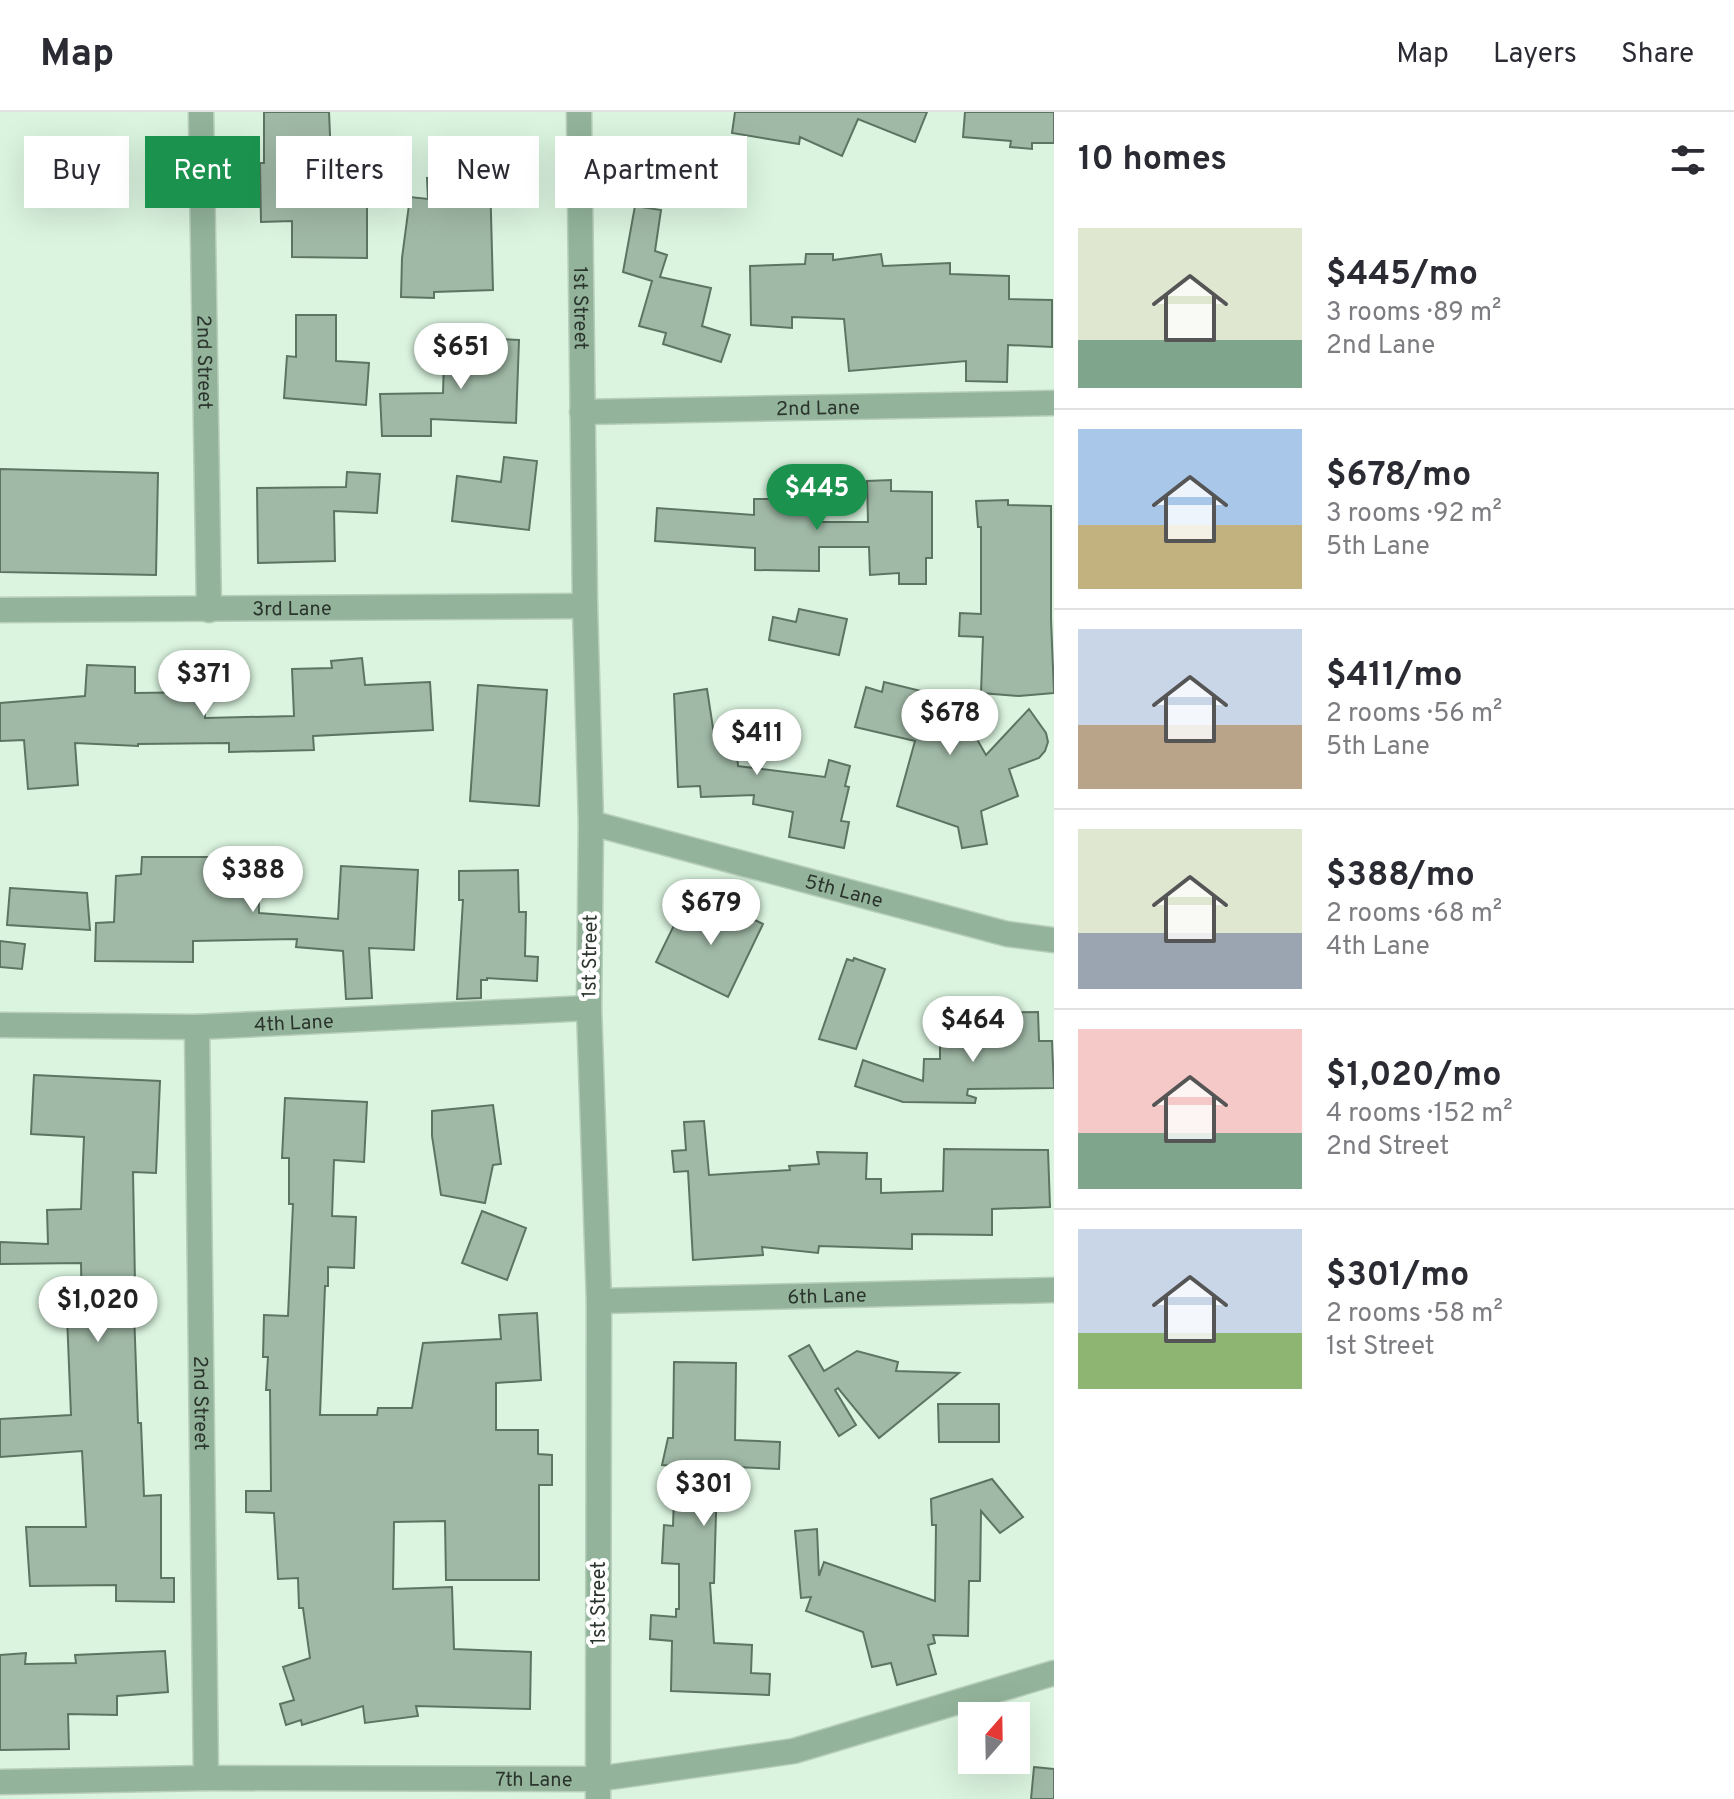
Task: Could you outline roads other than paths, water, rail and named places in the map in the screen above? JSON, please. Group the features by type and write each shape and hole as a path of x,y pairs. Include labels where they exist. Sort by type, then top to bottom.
{"street":[{"name":"2nd Street","path":"201,112 209,610"},
{"name":"1st Street","path":"579,112 591,823 589,1008 599,1301 597,1789"},
{"name":"2nd Lane","path":"582,412 1054,403"},
{"name":"3rd Lane","path":"0,610 585,606"},
{"name":"5th Lane","path":"591,823 1007,934 1054,940"},
{"name":"4th Lane","path":"0,1025 197,1027 589,1008"},
{"name":"2nd Street","path":"197,1027 206,1778"},
{"name":"6th Lane","path":"599,1301 1054,1290"},
{"name":"7th Lane","path":"0,1782 206,1778 597,1789 794,1751 1054,1673"}]}
